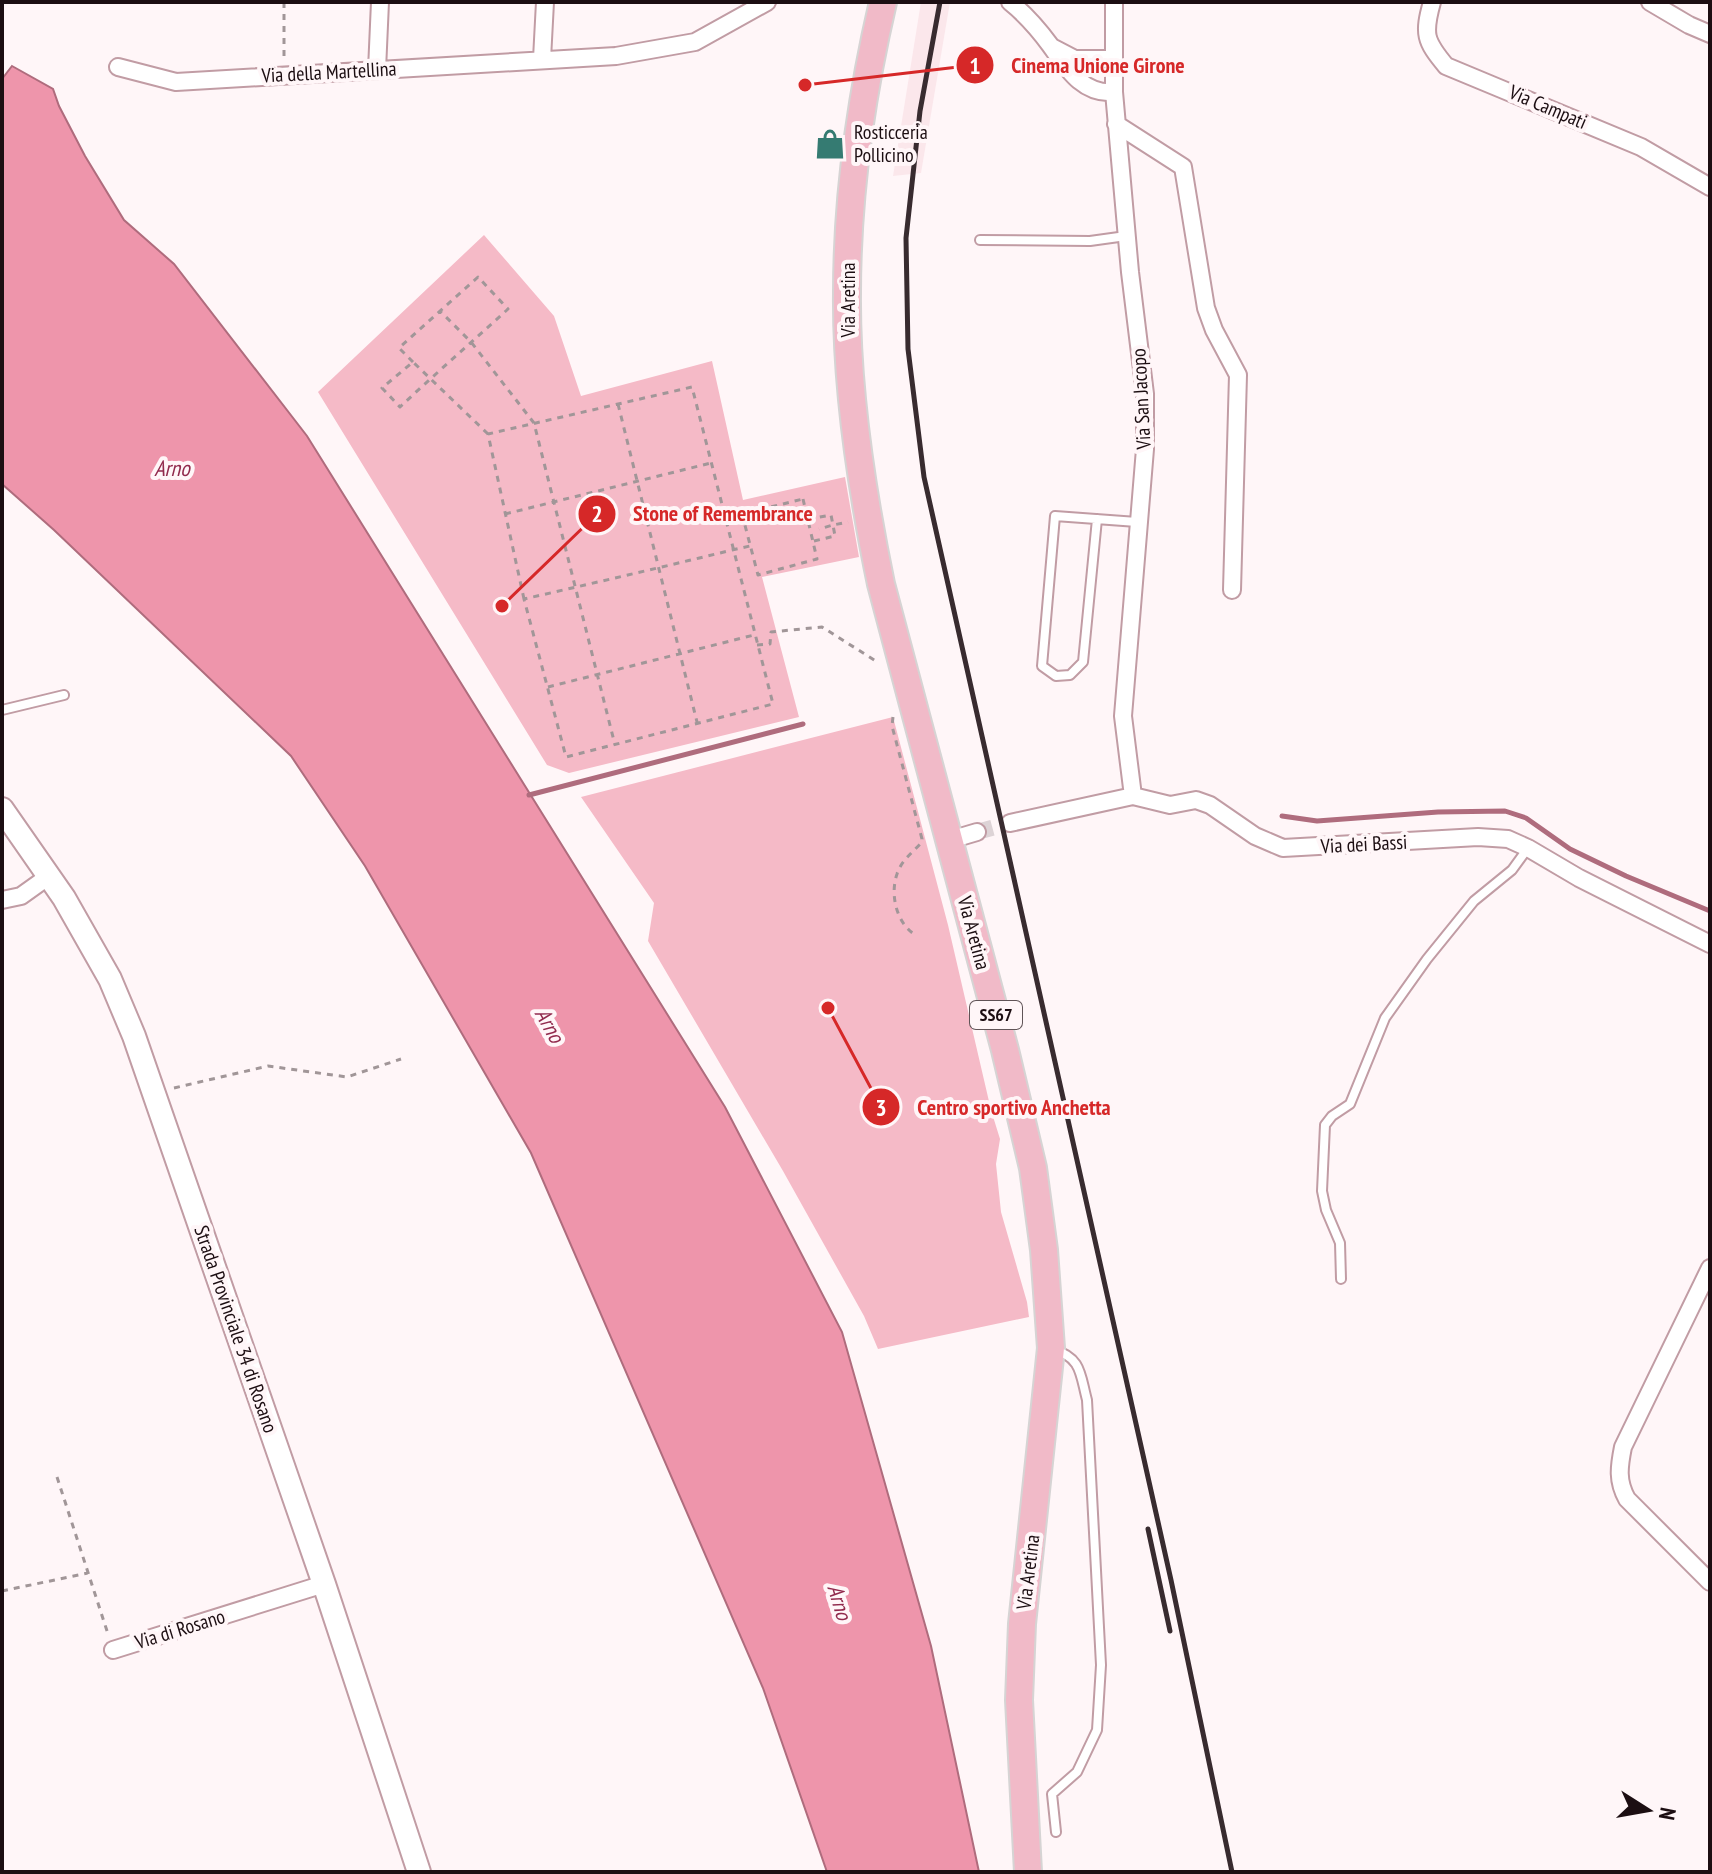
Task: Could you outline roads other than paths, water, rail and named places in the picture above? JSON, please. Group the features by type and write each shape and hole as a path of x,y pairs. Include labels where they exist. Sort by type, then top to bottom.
{"main road":[{"name":"Via Aretina","path":"883,2 865,91 854,182 847,294 849,348 867,517 881,584 1005,1050 1033,1168 1044,1250 1051,1348 1022,1624 1019,1700 1028,1872"},
{"name":"Strada Provinciale 34 di Rosano","path":"2,809 49,876 110,979 155,1093 324,1584 419,1872"}],"street":[{"path":"377,70 380,2"},
{"path":"542,59 545,2"},
{"name":"Via della Martellina","path":"118,67 176,82 616,56 689,44 767,2"},
{"path":"1010,2 1081,83 1099,91 1114,92"},
{"name":"Via San Jacopo","path":"1114,2 1116,124 1145,394 1145,449 1123,716 1133,796"},
{"name":"Via Campati","path":"1432,2 1425,26 1429,46 1446,66 1641,147 1710,187"},
{"path":"1650,2 1710,34"},
{"path":"1051,46 1075,59 1113,59"},
{"path":"1116,124 1183,167 1206,308 1238,375 1232,590"},
{"name":"Via dei Bassi","path":"1010,823 1133,796 1170,805 1196,800 1210,805 1255,836 1283,848 1478,837 1508,839 1710,944"},
{"path":"950,840 977,832"},
{"path":"2,900 21,896 49,876"},
{"path":"1710,1268 1623,1447 1619,1468 1619,1485 1627,1499 1710,1582"},
{"name":"Via di Rosano","path":"113,1650 324,1584"}],"lane":[{"path":"980,240 1090,241 1126,236"},
{"path":"1097,519 1083,662 1070,675 1056,676 1042,666 1055,516 1097,519 1137,522"},
{"path":"2,710 64,695"},
{"path":"1341,1279 1340,1243 1326,1210 1322,1191 1325,1125 1350,1104 1385,1018 1427,959 1474,901 1512,870 1528,848"},
{"path":"1051,1348 1076,1361 1087,1400 1101,1665 1097,1730 1077,1772 1052,1794 1056,1832"}],"water":[{"name":"Arno","path":"12,66 53,89 85,156 124,220 174,264 307,436 725,1107 842,1332 931,1646 979,1872 827,1872 763,1688 531,1153 365,866 291,756 2,484 2,79"}],"waterway":[{"path":"529,795 803,724"},
{"path":"1282,816 1317,821 1438,812 1505,811 1526,818 1570,849 1710,911"}],"tunnel":[{"path":"977,832 1010,823"}],"railway":[{"path":"940,2 920,111 906,238 908,349 924,477 1171,1580 1232,1872"},
{"path":"1148,1529 1170,1631"}],"place":[{"name":"Cinema Unione Girone","path":"805,85"},
{"name":"Rosticceria Pollicino","path":"830,144"},
{"name":"Stone of Remembrance","path":"502,606"},
{"name":"Centro sportivo Anchetta","path":"828,1008"}]}
